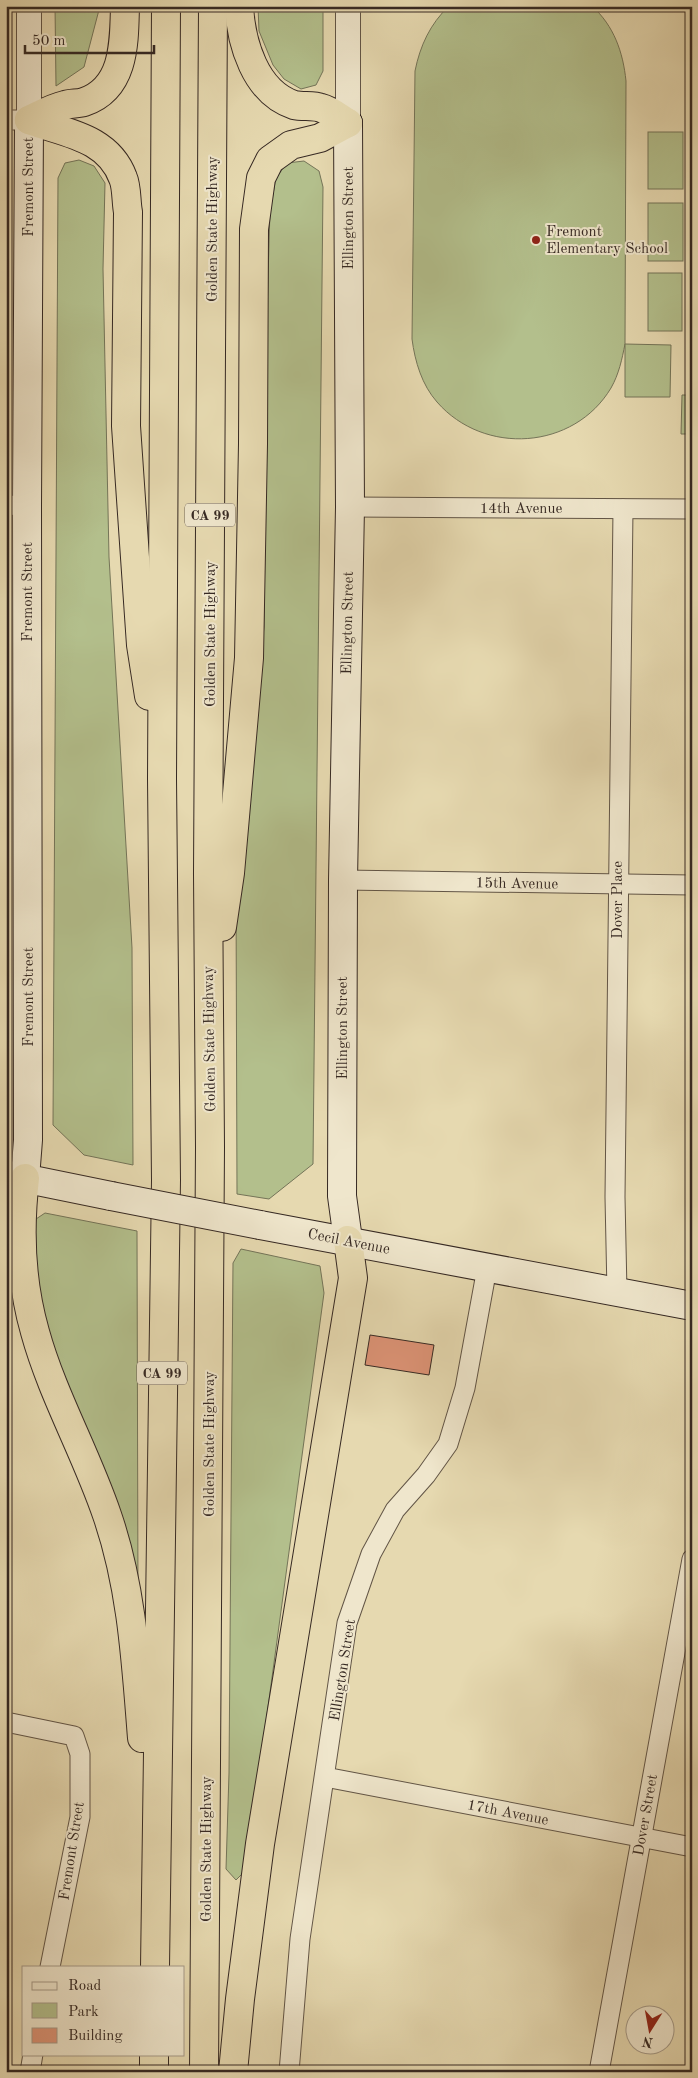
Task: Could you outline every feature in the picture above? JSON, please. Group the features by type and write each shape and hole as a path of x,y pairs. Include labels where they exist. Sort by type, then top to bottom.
{"highway":[{"path":"17,120 64,105 83,103 103,92 117,73 124,49 125,6"},
{"name":"CA 99","path":"155,1966 166,1180 162,779 166,6"},
{"name":"Golden State Highway","path":"204,2072 210,1147 213,6"},
{"path":"239,6 246,51 261,80 276,95 295,105 322,108 348,123"},
{"path":"17,120 86,138 109,153 124,178 128,212 126,426 141,645 162,779"},
{"path":"209,1024 230,873 249,658 253,454 254,229 261,178 270,160 291,144 320,138 348,123"},
{"path":"16,1176 22,1206 22,1248 34,1332 108,1515 121,1562 131,1611 156,1903"},
{"path":"233,2072 240,1999 260,1844 353,1278 348,1240"},
{"path":"154,2056 154,2072"}],"main road":[{"name":"Fremont Street","path":"16,1176 28,1140 17,505 17,120"},
{"name":"Ellington Street","path":"348,123 350,507 343,880 342,1196 348,1240"},
{"name":"Cecil Avenue","path":"16,1176 260,1225 692,1306"}],"street":[{"name":"Fremont Street","path":"17,120 29,6"},
{"name":"Ellington Street","path":"348,6 348,123"},
{"name":"14th Avenue","path":"350,507 692,509"},
{"name":"Dover Place","path":"617,1292 615,1197 617,884 623,509"},
{"name":"15th Avenue","path":"343,880 692,885"},
{"name":"Ellington Street","path":"289,2072 300,1938 347,1623 372,1554 395,1510 426,1475 448,1444 465,1388 487,1268"},
{"name":"Dover Street","path":"599,2072 692,1559"},
{"name":"Fremont Street","path":"6,1722 74,1736 80,1754 80,1817 50,1966"},
{"name":"17th Avenue","path":"325,1777 692,1847"},
{"path":"30,2072 33,2056"}],"green space":[{"path":"55,6 100,6 84,67 56,86"},
{"path":"258,6 323,6 323,71 316,85 301,89 284,79 273,65 259,31"},
{"path":"449,6 592,6 612,31 623,60 626,81 625,344 614,383 595,409 575,424 552,434 528,438 503,438 479,431 456,419 437,402 427,388 415,356 412,339 415,71 420,53 431,28"},
{"path":"648,132 683,132 683,189 648,189"},
{"path":"687,132 692,132 692,190 687,190"},
{"path":"79,160 94,166 105,183 103,269 109,557 132,948 133,1165 84,1155 53,1125 58,178 65,163"},
{"path":"304,161 319,171 323,187 313,1164 269,1199 237,1194 236,888 264,627 267,314 270,210 276,178 287,163"},
{"path":"648,203 683,203 683,261 648,261"},
{"path":"687,203 692,203 692,261 687,261"},
{"path":"648,273 682,273 682,331 648,331"},
{"path":"687,273 692,273 692,331 687,331"},
{"path":"625,344 671,345 670,397 625,397"},
{"path":"682,395 692,395 692,434 681,434"},
{"path":"45,1213 137,1231 138,1599 43,1329 32,1248 36,1219"},
{"path":"241,1249 320,1266 324,1293 246,1870 236,1880 226,1869 229,1773 233,1263"}],"building":[{"path":"370,1335 434,1345 429,1375 365,1365"}],"place":[{"name":"Fremont Elementary School","path":"536,240"}]}
